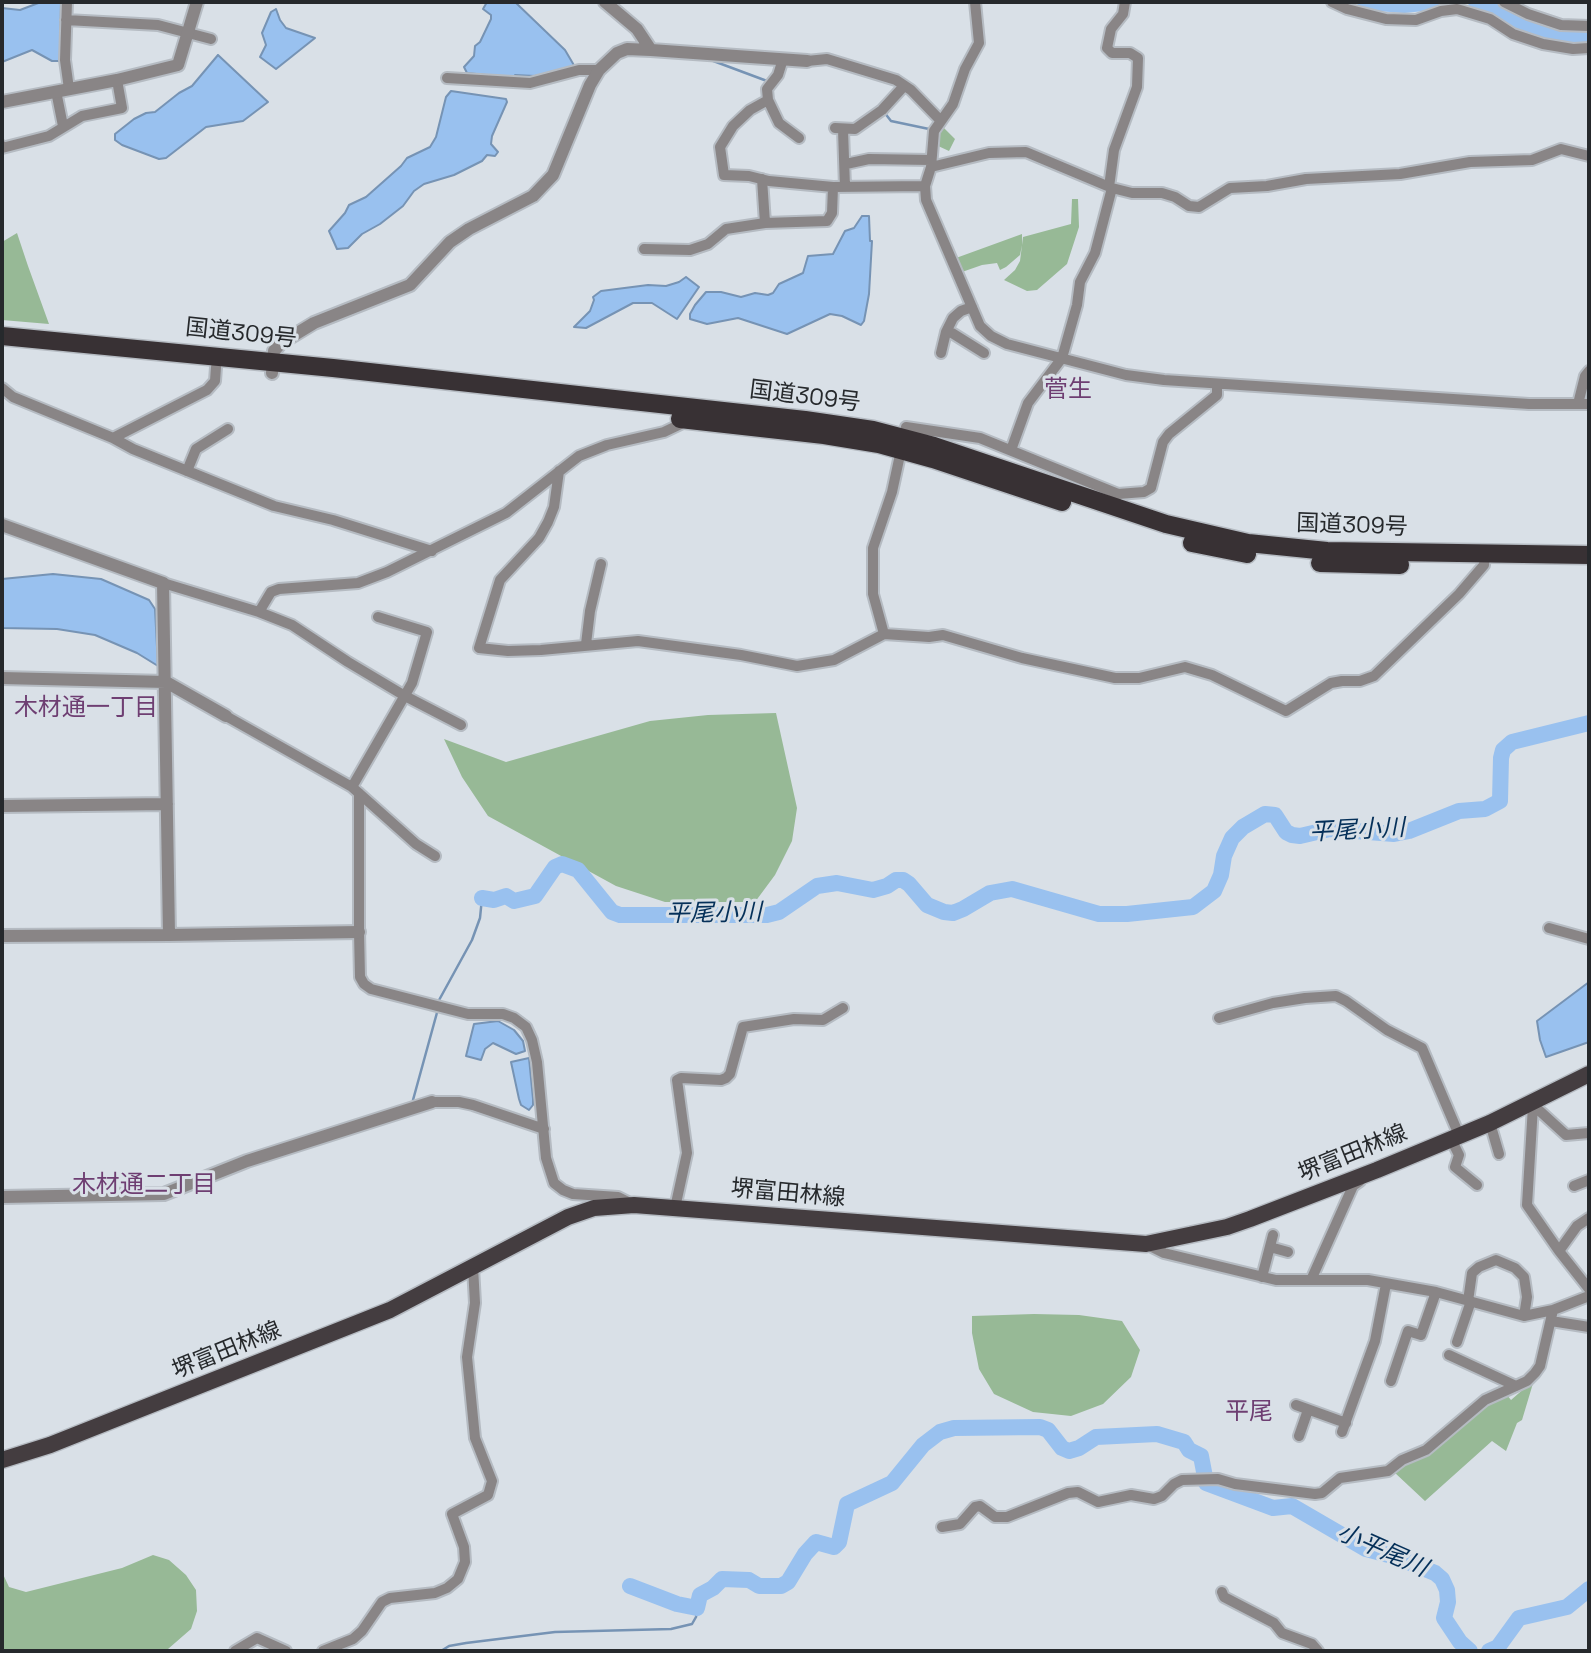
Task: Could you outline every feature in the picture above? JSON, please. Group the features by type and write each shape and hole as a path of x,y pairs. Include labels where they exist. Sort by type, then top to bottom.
{"highway":[{"name":"国道309号","path":"2,336 690,420 934,446 1114,500 1193,531 1248,543 1298,550 1589,566"},
{"name":"国道309号","path":"2,347 216,367 272,367 805,420 901,443 1143,529 1256,556 1322,563 1589,555"}],"main road":[{"name":"堺富田林線","path":"2,1460 51,1445 372,1318 407,1303 575,1214 604,1206 634,1205 1146,1244 1227,1227 1360,1177 1490,1123 1589,1074"}],"street":[{"path":"63,126 67,2"},
{"path":"2,102 117,80 177,65 197,2"},
{"path":"605,2 637,29 651,50"},
{"path":"975,2 979,43 965,69 953,104 934,131 931,163 925,186 926,200 980,327 1007,344 1126,375 1217,384 1529,404 1583,404 1585,376 1589,371"},
{"path":"1011,450 1028,402 1062,358 1077,306 1080,282 1095,253 1111,187 1114,150 1137,87 1138,58 1130,53 1112,53 1107,48 1111,29 1123,14 1125,2"},
{"path":"1332,2 1358,6 1386,19 1416,20 1441,11 1457,9 1490,19 1513,34 1543,44 1573,49 1589,48"},
{"path":"1504,2 1528,14 1561,25 1589,26"},
{"path":"66,20 158,25 211,39"},
{"path":"272,367 274,351 296,334 346,309 410,285 450,242 469,229 533,196 547,182 560,162 598,70 617,53 651,50 807,61 828,59 896,80 940,121"},
{"path":"783,59 778,75 767,89 768,100 779,123 799,138"},
{"path":"447,78 530,83 579,70 598,70"},
{"path":"2,146 50,136 82,116 121,108 117,80"},
{"path":"845,187 846,164 839,129 855,130 883,110 904,86"},
{"path":"768,100 750,110 733,125 720,147 723,175 833,187 925,186"},
{"path":"846,164 869,159 931,163 989,153 1027,152 1111,187 1132,192 1162,193 1189,206 1199,207 1230,188 1267,186 1307,179 1401,174 1470,162 1532,160 1561,149 1589,156"},
{"path":"762,179 765,223"},
{"path":"644,249 690,250 708,244 726,229 765,223 827,221 832,213 833,187"},
{"path":"941,353 953,318 972,307"},
{"path":"952,333 980,350 985,330"},
{"path":"113,438 207,390 215,381 216,367"},
{"path":"884,634 873,594 873,548 891,492 906,428 980,438 1011,450 1114,500 1151,488 1163,442 1217,395 1217,384"},
{"path":"2,388 13,397 113,438 132,449 274,506 333,520 432,551"},
{"path":"259,612 271,592 279,589 358,583 432,551 506,513 579,456 607,445 664,432 690,420"},
{"path":"187,471 196,449 228,429"},
{"path":"559,471 554,507 548,522 539,538 500,580 479,648 519,650 638,641 741,655 797,666 834,660 884,634 929,638 943,635 1092,675 1139,678 1185,667 1212,675 1286,711 1331,683 1360,681 1374,676 1459,594 1484,559"},
{"path":"2,525 163,583 259,612 292,625 405,696 461,724"},
{"path":"586,644 590,611 601,564"},
{"path":"163,583 169,935"},
{"path":"378,617 427,632 412,683 355,790 360,977 364,985 371,989 468,1014 503,1014 526,1027 537,1062 549,1172 554,1183 563,1190 580,1195 618,1197 634,1205"},
{"path":"2,678 166,682 355,790 416,844 435,856"},
{"path":"2,806 167,804"},
{"path":"1549,928 1589,939"},
{"path":"2,936 359,932"},
{"path":"1219,1018 1272,1003 1336,996 1387,1030 1422,1048 1455,1137 1459,1155 1455,1167 1477,1185"},
{"path":"675,1208 687,1153 677,1080 726,1078 730,1073 743,1027 794,1019 823,1020 844,1009"},
{"path":"2,1197 164,1194 247,1161 432,1102 473,1105 544,1129"},
{"path":"1532,1104 1566,1135 1589,1133"},
{"path":"1532,1104 1527,1205 1589,1289"},
{"path":"1490,1123 1499,1154"},
{"path":"1311,1280 1353,1186 1359,1183 1360,1177"},
{"path":"1574,1186 1589,1180"},
{"path":"1559,1251 1577,1226 1589,1218"},
{"path":"1262,1277 1273,1235"},
{"path":"1146,1244 1164,1252 1262,1277 1290,1281 1345,1279 1386,1284 1436,1292 1524,1317 1552,1316 1589,1327"},
{"path":"1270,1247 1288,1252"},
{"path":"1457,1342 1469,1301 1472,1273 1496,1260 1515,1268 1524,1277 1527,1297 1524,1317"},
{"path":"323,1651 353,1639 362,1631 382,1602 390,1598 435,1593 447,1588 457,1579 465,1562 464,1547 452,1514 488,1495 492,1481 475,1438 467,1357 475,1303 473,1267"},
{"path":"1296,1405 1344,1428 1375,1341 1386,1284"},
{"path":"1391,1381 1408,1331 1421,1335 1436,1292"},
{"path":"942,1527 960,1524 975,1507 980,1506 995,1517 1007,1517 1068,1493 1078,1492 1098,1502 1131,1495 1154,1499 1182,1480 1218,1479 1235,1484 1322,1493 1340,1478 1388,1471 1402,1460 1426,1450 1485,1400 1527,1381 1541,1366 1552,1316 1589,1296"},
{"path":"1449,1355 1516,1386"},
{"path":"1299,1436 1308,1410"},
{"path":"1222,1592 1224,1597 1273,1623 1282,1633 1314,1649"},
{"path":"235,1651 257,1638 286,1651"}],"green space":[{"path":"941,125 955,139 949,151 936,145"},
{"path":"1072,199 1078,199 1079,227 1067,264 1037,290 1027,291 1004,280 1020,261 1023,237 1071,224"},
{"path":"17,233 49,324 2,320 2,242"},
{"path":"1022,234 1020,255 1006,267 1000,270 997,263 962,272 956,258"},
{"path":"776,713 797,808 792,841 775,875 755,902 665,902 616,886 488,816 462,777 444,739 506,762 650,721 708,715"},
{"path":"1079,1315 1122,1321 1140,1350 1131,1377 1103,1404 1071,1416 1033,1412 994,1394 979,1369 972,1333 972,1316"},
{"path":"1534,1380 1522,1420 1517,1423 1506,1451 1492,1441 1425,1501 1394,1472 1488,1403 1507,1395 1511,1400"},
{"path":"153,1555 169,1560 186,1575 196,1590 197,1611 191,1629 168,1649 2,1651 2,1572 9,1587 26,1592 122,1568"}],"water":[{"path":"41,2 61,2 60,61 52,61 32,50 2,62 2,8 20,10"},
{"path":"487,2 515,2 565,50 575,67 535,76 515,75 514,78 467,73 464,67 474,56 475,46 480,42 491,19 491,15 483,9"},
{"path":"276,9 286,28 315,38 276,69 260,57 266,45 262,33 271,12"},
{"path":"218,55 268,102 243,121 206,127 166,158 159,159 115,140 115,134 134,119 155,112 192,86"},
{"path":"451,91 506,99 492,136 491,144 498,152 495,156 487,155 482,161 454,175 424,184 414,191 403,206 362,234 348,248 337,249 329,231 349,205 366,197 407,158 430,147 436,137 446,97"},
{"path":"862,216 869,216 872,241 869,294 861,325 842,316 830,314 787,334 738,318 707,324 690,319 695,305 706,292 721,292 741,297 755,293 773,293 779,284 803,273 808,256 833,254 845,231 854,228"},
{"path":"686,277 699,287 677,319 652,303 633,303 586,328 574,327 590,311 593,297 601,291 648,285 666,286"},
{"path":"53,574 101,579 149,600 155,609 158,666 137,653 95,635 57,629 2,628 2,579"},
{"path":"1589,982 1589,1042 1546,1057 1537,1021"},
{"path":"498,1021 514,1030 523,1041 525,1051 516,1054 493,1043 485,1049 481,1060 466,1056 474,1024"},
{"path":"529,1058 533,1105 529,1110 521,1105 511,1062"}],"waterway":[{"path":"1365,2 1404,5 1432,2"},
{"path":"1476,2 1537,29 1568,38 1589,38"},
{"path":"708,59 767,81"},
{"path":"884,112 891,121 929,129"},
{"name":"平尾小川","path":"482,898 494,900 506,896 514,901 535,896 555,867 562,864 578,870 612,912 620,915 767,915 779,912 817,886 837,883 873,890 896,880 909,884 927,905 953,913 990,893 1012,889 1099,914 1193,907 1214,891 1232,838 1243,827 1265,814 1275,815 1286,832 1300,836 1330,829 1394,834 1409,831 1459,811 1485,809 1500,801 1501,758 1503,750 1512,742 1589,723"},
{"path":"438,1002 472,940 480,918 482,898"},
{"path":"413,1100 438,1009"},
{"name":"小平尾川","path":"630,1586 677,1604 697,1608 700,1595 722,1579 749,1580 759,1586 781,1586 788,1582 805,1554 816,1542 834,1547 839,1542 847,1504 892,1483 923,1445 940,1432 954,1428 1040,1427 1048,1430 1062,1448 1069,1451 1096,1437 1157,1434 1184,1442 1189,1450 1201,1456 1205,1477"},
{"name":"小平尾川","path":"1206,1483 1273,1508 1292,1506 1366,1549 1396,1557 1435,1573 1442,1579 1447,1590 1448,1602 1444,1618 1460,1642 1470,1651"},
{"name":"小平尾川","path":"1489,1651 1498,1647 1519,1618 1567,1607 1589,1589"},
{"path":"441,1651 449,1646 466,1643 555,1632 671,1629 692,1624 697,1608"}],"district":[{"name":"菅生","path":"1068,390"},
{"name":"木材通一丁目","path":"86,708"},
{"name":"木材通二丁目","path":"144,1185"},
{"name":"平尾","path":"1249,1412"}]}
